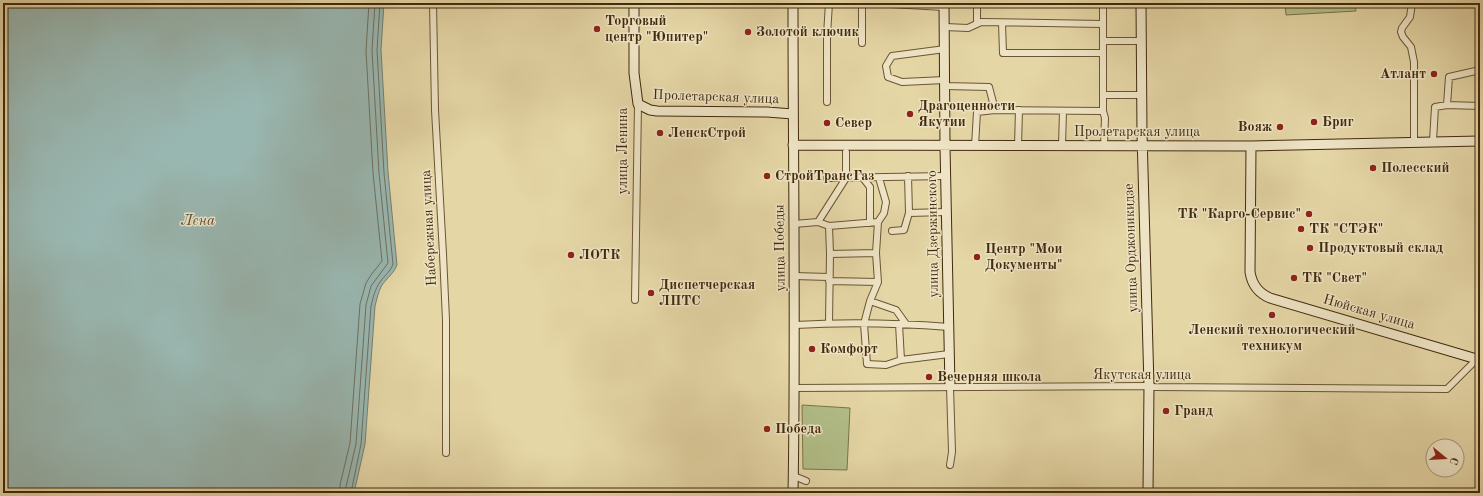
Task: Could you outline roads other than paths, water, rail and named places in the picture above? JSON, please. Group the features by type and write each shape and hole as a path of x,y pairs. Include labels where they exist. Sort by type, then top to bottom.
{"main road":[{"name":"улица Ленина","path":"634,3 634,73 638,104"},
{"name":"улица Победы","path":"793,3 795,326 793,493"},
{"name":"улица Орджоникидзе","path":"1141,3 1142,146 1149,386 1148,493"},
{"name":"улица Дзержинского","path":"944,5 946,212 950,387"},
{"name":"Пролетарская улица","path":"638,104 646,109 657,111 767,112 793,114"},
{"name":"Пролетарская улица","path":"793,145 1251,146 1480,141"},
{"name":"Нюйская улица","path":"1251,146 1250,272 1251,280 1258,291 1270,298 1478,359"}],"street":[{"name":"Набережная улица","path":"433,3 436,136 446,320 446,453"},
{"path":"827,102 827,35 829,3"},
{"path":"862,3 862,43"},
{"path":"872,3 944,5"},
{"path":"977,3 977,24"},
{"path":"1103,3 1104,146"},
{"path":"1412,3 1410,17 1402,28 1401,32 1411,47 1414,62 1414,142"},
{"path":"945,28 968,28 981,22 1103,24"},
{"path":"1002,23 1003,53 1103,53"},
{"path":"1103,41 1141,41"},
{"path":"945,49 892,56 886,66 888,77 902,82 945,83 989,87 995,110"},
{"path":"1447,105 1449,78 1480,70"},
{"path":"1103,96 1141,95"},
{"name":"улица Ленина","path":"635,300 638,104"},
{"path":"1433,141 1435,107 1447,105 1480,106"},
{"path":"975,146 977,112 995,110 1103,111"},
{"path":"1018,146 1019,110"},
{"path":"1062,146 1063,111"},
{"path":"818,222 846,178 846,152"},
{"path":"892,231 904,230 909,212 908,176"},
{"path":"827,178 946,176"},
{"path":"863,178 870,187 870,223"},
{"path":"879,178 886,202 884,213 878,222 876,253 878,282 870,301 864,324 866,364 886,365 901,360 949,354"},
{"path":"909,212 946,212"},
{"path":"794,224 818,222 829,226 878,222"},
{"path":"829,226 829,323"},
{"path":"830,254 876,253"},
{"path":"794,276 878,282"},
{"path":"870,301 896,310 902,324 901,360"},
{"path":"795,326 829,323 902,324 949,327"},
{"name":"Якутская улица","path":"795,388 1149,386 1154,388 1447,389 1478,359"},
{"name":"улица Дзержинского","path":"950,387 952,452 950,465"},
{"path":"794,476 806,481"}],"water":[{"name":"Лена","path":"3,3 384,3 381,50 388,172 397,265 382,285 375,306 365,444 354,493 3,493"}],"place":[{"name":"Торговый центр \"Юпитер\"","path":"597,29"},
{"name":"Золотой ключик","path":"748,32"},
{"name":"Атлант","path":"1434,74"},
{"name":"Драгоценности Якутии","path":"910,114"},
{"name":"Бриг","path":"1314,122"},
{"name":"Север","path":"827,123"},
{"name":"Вояж","path":"1280,127"},
{"name":"ЛенскСтрой","path":"660,133"},
{"name":"Полесский","path":"1373,168"},
{"name":"СтройТрансГаз","path":"767,176"},
{"name":"ТК \"Карго-Сервис\"","path":"1309,214"},
{"name":"ТК \"СТЭК\"","path":"1301,229"},
{"name":"Продуктовый склад","path":"1310,248"},
{"name":"ЛОТК","path":"571,255"},
{"name":"Центр \"Мои Документы\"","path":"977,257"},
{"name":"ТК \"Свет\"","path":"1294,278"},
{"name":"Диспетчерская ЛПТС","path":"651,293"},
{"name":"Ленский технологический техникум","path":"1272,315"},
{"name":"Комфорт","path":"812,349"},
{"name":"Вечерняя школа","path":"929,377"},
{"name":"Гранд","path":"1166,411"},
{"name":"Победа","path":"767,429"}]}
